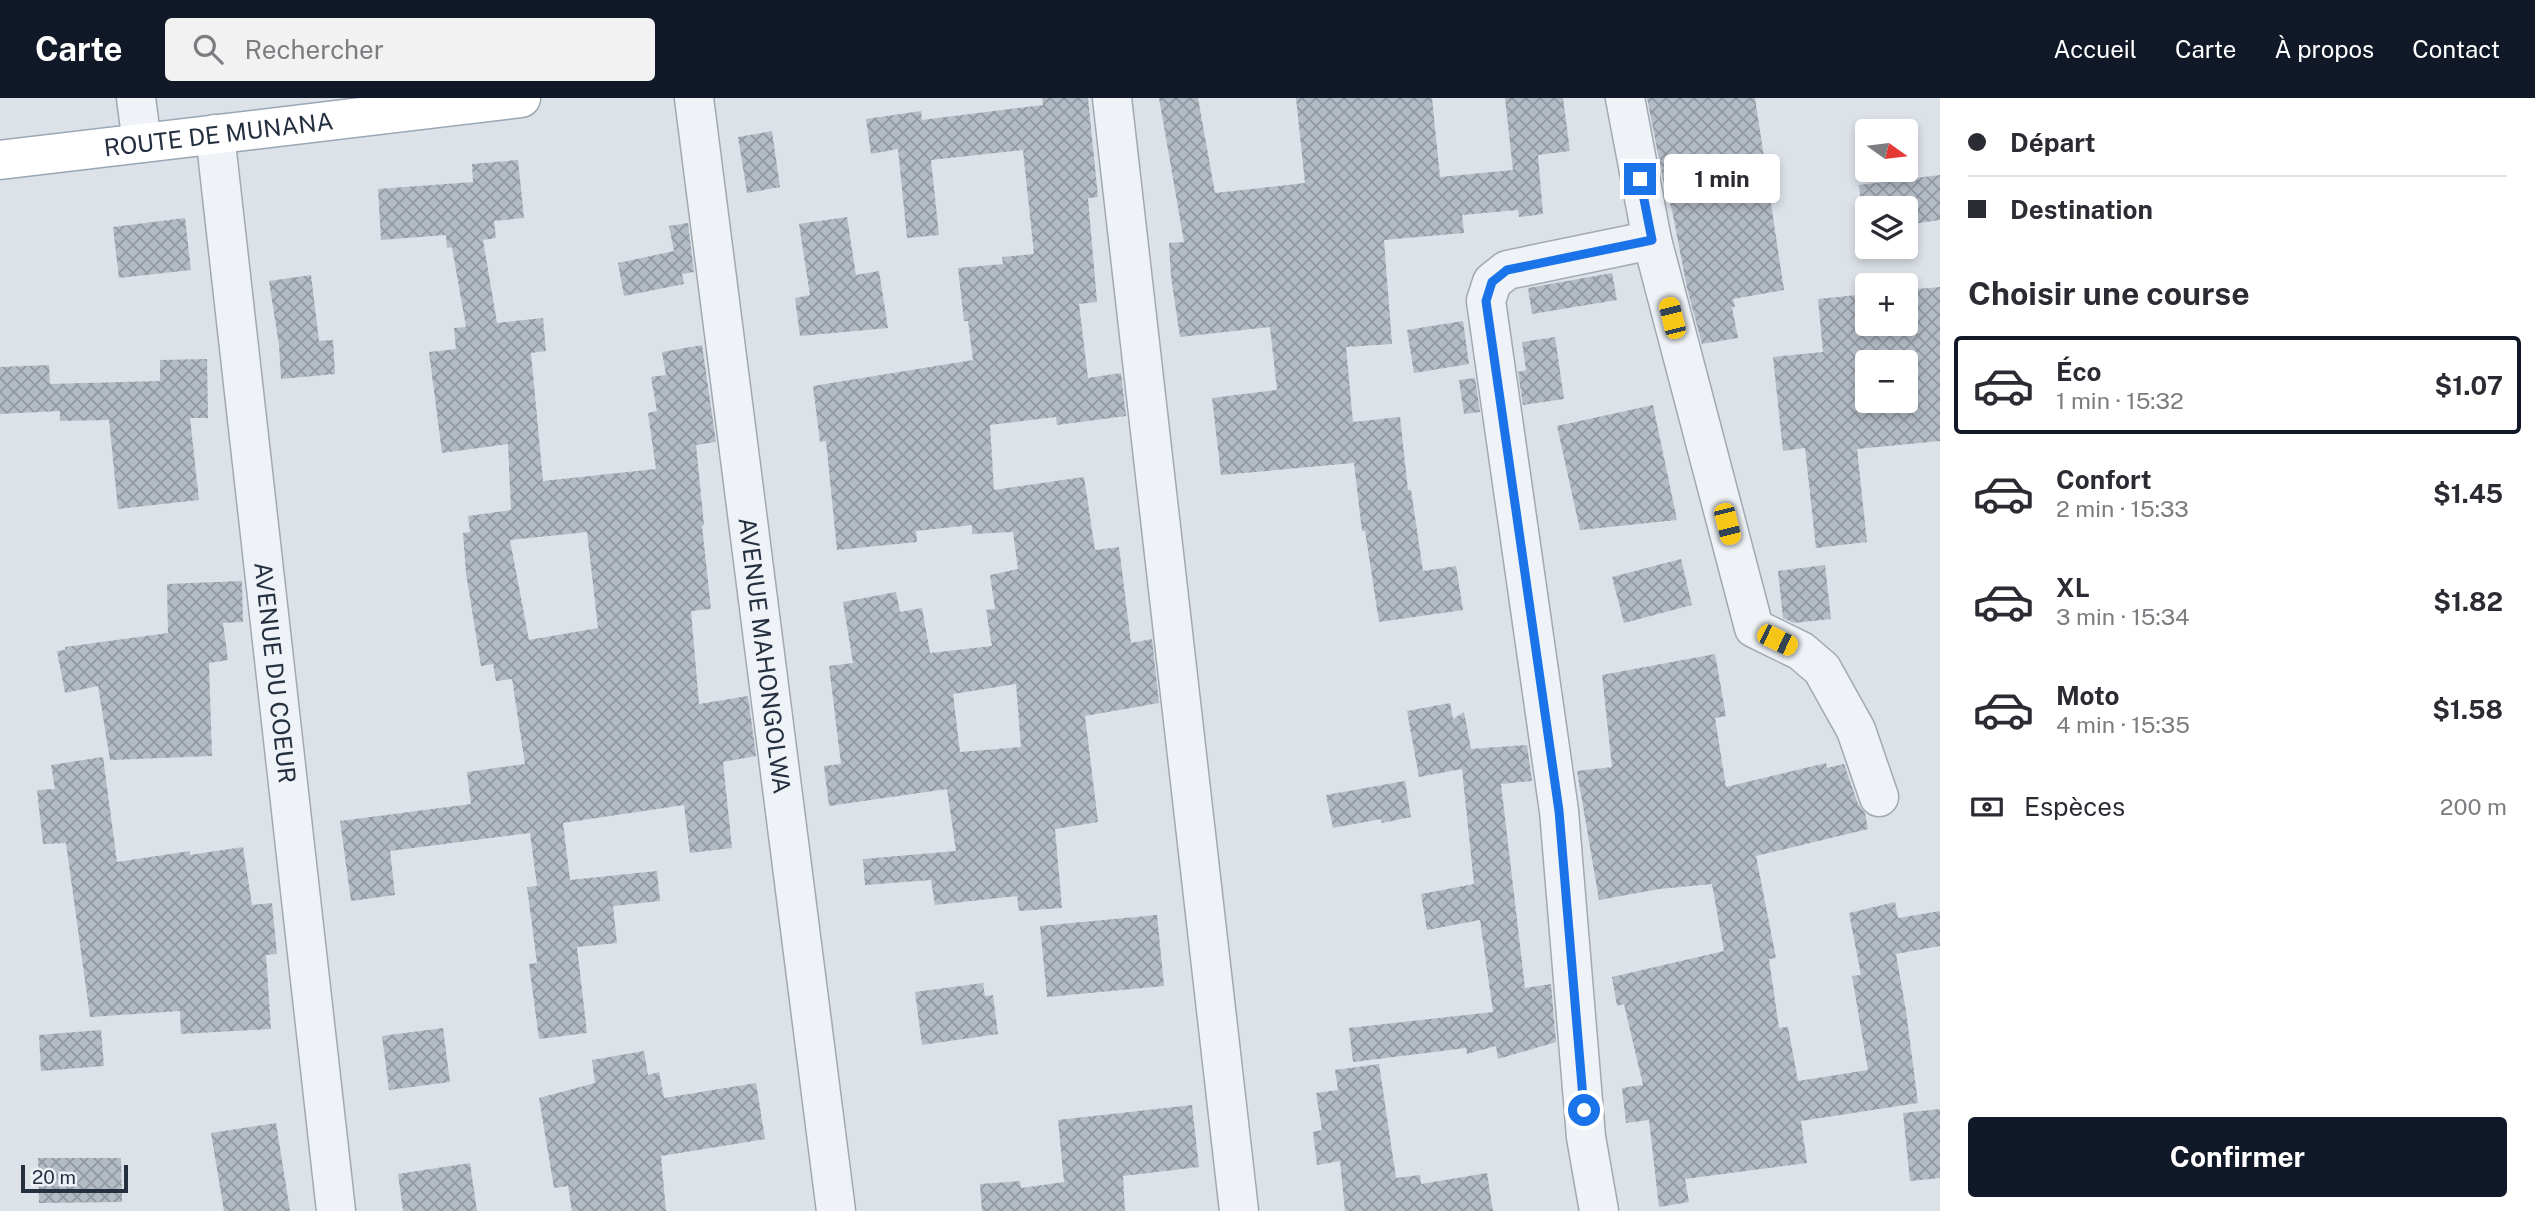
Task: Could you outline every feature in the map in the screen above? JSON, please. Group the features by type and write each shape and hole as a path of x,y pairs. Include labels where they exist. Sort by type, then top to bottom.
{"main road":[{"name":"ROUTE DE MUNANA","path":"0,160 521,98"}],"street":[{"path":"136,98 142,143"},
{"name":"AVENUE MAHONGOLWA","path":"694,98 836,1211"},
{"path":"1112,98 1239,1211"},
{"path":"1625,98 1652,240 1754,628 1801,651 1822,669 1856,730 1879,797"},
{"name":"AVENUE DU COEUR","path":"215,134 336,1211"},
{"path":"1599,1211 1586,1137 1559,811 1486,301 1492,282 1507,270 1652,240"}],"building":[{"path":"1042,98 1088,98 1098,197 1088,198 1097,302 1079,304 1088,378 1121,373 1126,416 1057,425 1056,417 990,425 994,490 1084,477 1095,550 1119,547 1131,643 1152,639 1159,703 1085,716 1098,822 1055,829 1062,908 1019,911 1017,896 935,905 931,880 865,885 863,859 956,851 947,789 829,806 824,766 841,764 829,666 853,663 843,602 896,592 900,612 922,608 930,653 992,646 986,610 995,609 990,575 1018,569 1013,532 972,534 972,525 916,531 917,542 837,550 826,441 820,442 813,386 973,360 968,321 964,321 958,268 1003,264 1002,257 1034,254 1023,150 931,160 939,235 907,238 898,149 871,154 866,119 921,111 922,120 1043,105","holes":["1016,684 1021,747 960,752 953,694"]},
{"path":"1159,98 1198,98 1215,193 1305,183 1296,98 1432,98 1440,177 1513,170 1505,98 1563,98 1570,151 1538,155 1543,214 1519,217 1518,210 1462,215 1464,233 1384,240 1392,344 1346,347 1353,422 1400,417 1408,490 1411,490 1423,571 1456,566 1463,610 1379,622 1365,531 1362,531 1354,463 1221,475 1212,398 1277,390 1270,327 1180,337 1169,243 1184,242"},
{"path":"1647,98 1755,98 1784,290 1733,299 1738,338 1702,344 1687,288 1672,210 1667,200"},
{"path":"772,131 780,187 747,193 738,137"},
{"path":"518,160 524,218 494,221 496,238 483,240 497,323 543,318 546,351 531,353 543,481 656,469 648,413 657,411 651,377 666,375 662,352 702,345 716,442 696,445 711,609 691,611 699,704 748,696 756,756 723,762 732,848 690,853 684,805 563,823 570,880 657,871 660,901 613,906 617,943 577,947 587,1033 539,1039 529,964 537,963 527,887 537,886 530,833 390,851 395,895 351,901 340,821 471,804 467,772 525,764 512,679 496,681 493,664 481,666 466,573 463,533 470,532 468,516 511,510 508,444 442,453 429,352 456,349 454,328 466,327 452,247 447,248 446,235 381,240 378,189 473,182 472,164","holes":["587,532 598,628 529,640 510,540"]},
{"path":"1940,175 1940,220 1918,223 1918,196 1860,196 1859,185 1918,182 1918,178"},
{"path":"847,217 856,275 879,271 888,328 800,336 795,298 810,295 799,224"},
{"path":"185,218 191,270 119,278 113,227"},
{"path":"688,223 694,272 682,274 684,284 624,296 618,263 674,251 669,226"},
{"path":"1612,273 1617,300 1532,314 1528,288"},
{"path":"311,275 319,341 333,340 335,374 281,379 279,345 269,281"},
{"path":"1940,287 1940,441 1857,449 1867,542 1816,548 1805,448 1783,451 1773,357 1823,352 1818,299 1855,295 1855,336 1918,336 1918,289"},
{"path":"1463,321 1469,364 1414,373 1407,330"},
{"path":"1555,337 1564,399 1523,405 1518,372 1526,370 1522,342"},
{"path":"207,359 208,418 190,418 199,500 118,509 109,420 60,421 60,411 0,414 0,367 49,365 50,384 160,381 160,360"},
{"path":"1475,378 1480,412 1464,414 1459,380"},
{"path":"1653,405 1677,520 1580,530 1557,426"},
{"path":"1681,559 1692,605 1624,623 1612,577"},
{"path":"1825,565 1831,619 1794,623 1783,618 1778,571"},
{"path":"242,581 243,622 223,623 228,660 209,663 212,756 110,760 98,686 65,693 57,651 65,650 65,647 168,633 167,584"},
{"path":"1715,654 1726,716 1715,718 1726,787 1826,763 1827,768 1844,764 1858,804 1865,813 1868,829 1756,856 1776,958 1769,959 1779,1028 1788,1027 1798,1081 1868,1070 1852,976 1861,975 1849,913 1895,902 1898,918 1940,911 1940,946 1896,954 1918,1103 1801,1121 1807,1163 1685,1179 1689,1202 1659,1207 1649,1120 1626,1123 1622,1088 1643,1085 1624,1004 1617,1006 1612,977 1724,951 1712,884 1659,889 1599,900 1577,771 1612,767 1602,675"},
{"path":"1450,703 1453,719 1464,712 1471,749 1527,745 1532,781 1501,784 1525,988 1551,984 1556,1042 1498,1059 1496,1046 1467,1054 1466,1048 1353,1062 1349,1028 1493,1012 1480,920 1427,930 1421,894 1474,884 1462,769 1419,777 1407,711"},
{"path":"103,757 117,862 190,851 190,855 243,847 252,905 272,903 277,954 266,955 271,1029 181,1034 180,1011 90,1017 66,843 43,844 37,790 55,789 51,765"},
{"path":"1405,781 1411,817 1382,823 1381,819 1333,828 1326,795"},
{"path":"1157,915 1164,986 1047,997 1040,926"},
{"path":"983,983 985,996 993,995 998,1034 922,1045 915,992"},
{"path":"443,1028 450,1082 389,1090 382,1036"},
{"path":"101,1030 104,1066 41,1071 39,1035"},
{"path":"644,1051 648,1075 659,1072 664,1098 756,1083 765,1139 661,1156 666,1211 572,1211 568,1186 554,1188 539,1098 595,1083 592,1060"},
{"path":"1379,1064 1396,1178 1420,1175 1421,1184 1487,1173 1493,1211 1345,1211 1340,1161 1317,1165 1313,1132 1322,1130 1316,1093 1338,1090 1335,1070"},
{"path":"1192,1105 1199,1167 1123,1176 1125,1211 982,1211 980,1184 1020,1181 1021,1188 1064,1182 1058,1120"},
{"path":"1940,1109 1940,1178 1910,1181 1903,1113"},
{"path":"276,1123 290,1211 224,1211 211,1133"},
{"path":"38,1158 121,1158 122,1202 39,1203"},
{"path":"470,1163 477,1211 403,1211 398,1174"}],"route":[{"path":"1584,1110 1559,811 1486,301 1492,282 1507,270 1652,240 1640,179"}]}
